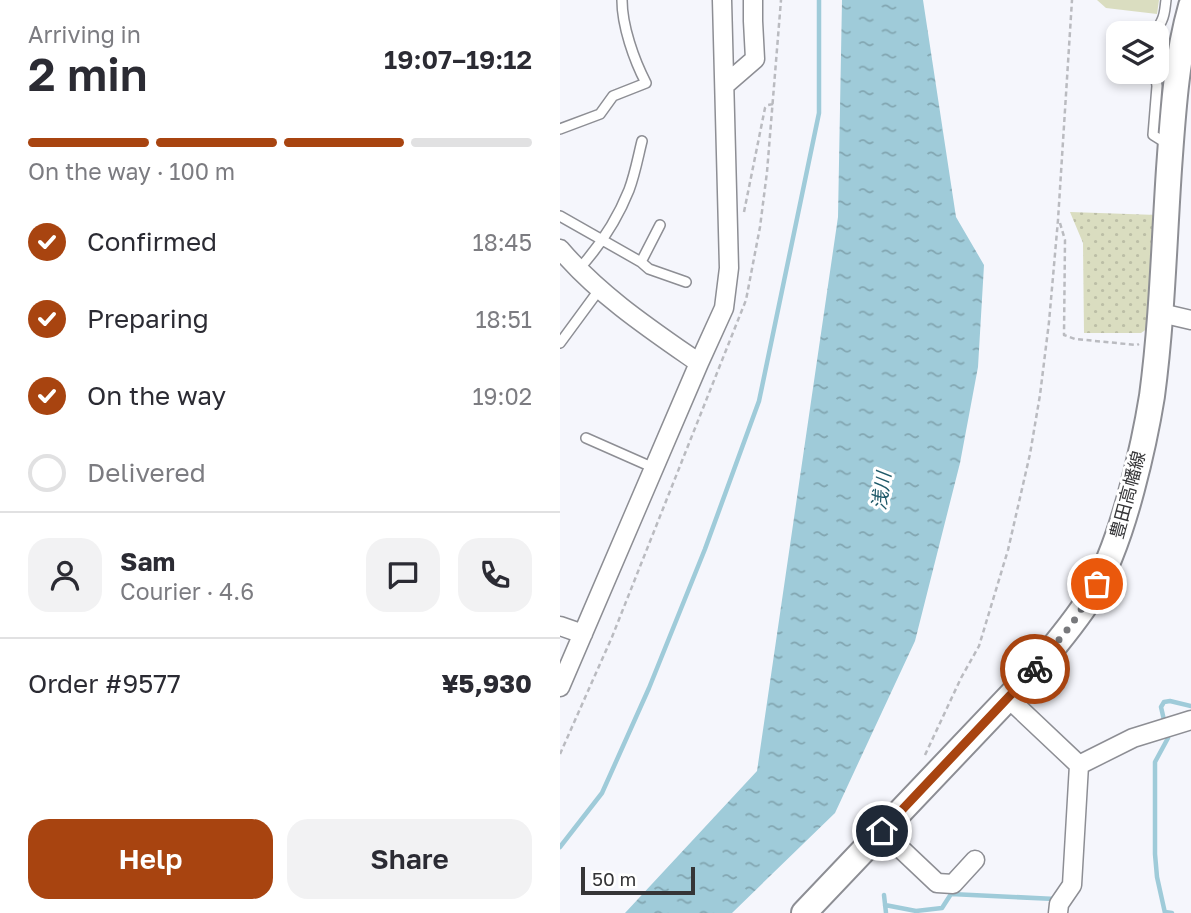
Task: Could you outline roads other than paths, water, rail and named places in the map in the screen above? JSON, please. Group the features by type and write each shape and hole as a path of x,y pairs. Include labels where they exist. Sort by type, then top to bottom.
{"main road":[{"name":"豊田高幡線","path":"804,913 1032,673 1072,624 1097,584 1116,544 1145,436 1152,399 1160,323 1177,73 1191,6"}],"street":[{"path":"560,687 727,296 729,268 722,0"},
{"path":"725,85 755,59 753,0"},
{"path":"560,249 599,290 699,363"},
{"path":"1160,323 1191,320"},
{"path":"560,626 583,634"},
{"path":"1007,697 1079,765 1072,885 1059,904 1058,913"},
{"path":"1079,765 1133,738 1191,720"},
{"path":"882,831 937,883 953,884 975,860"}],"lane":[{"path":"560,129 600,114 613,96 646,83 638,67 622,13 622,0"},
{"path":"1162,21 1166,0"},
{"path":"1157,84 1153,135 1161,140 1171,141"},
{"path":"578,270 603,241 617,216 630,188 642,141"},
{"path":"560,216 649,268 686,282"},
{"path":"641,262 660,225"},
{"path":"560,343 599,290"},
{"path":"586,438 654,468"}],"water":[{"name":"浅川","path":"842,0 923,0 956,217 984,265 978,367 960,463 915,641 835,813 732,913 625,913 757,771 838,217"}],"waterway":[{"path":"560,847 602,793 649,688 705,549 759,401 819,113 819,0"},
{"path":"1164,720 1161,707 1164,702 1191,706"},
{"path":"1165,913 1155,854 1155,762 1168,738"},
{"path":"885,905 916,911 942,908 951,894 1055,899"},
{"path":"884,895 886,913"},
{"path":"1165,912 1172,913"}]}
